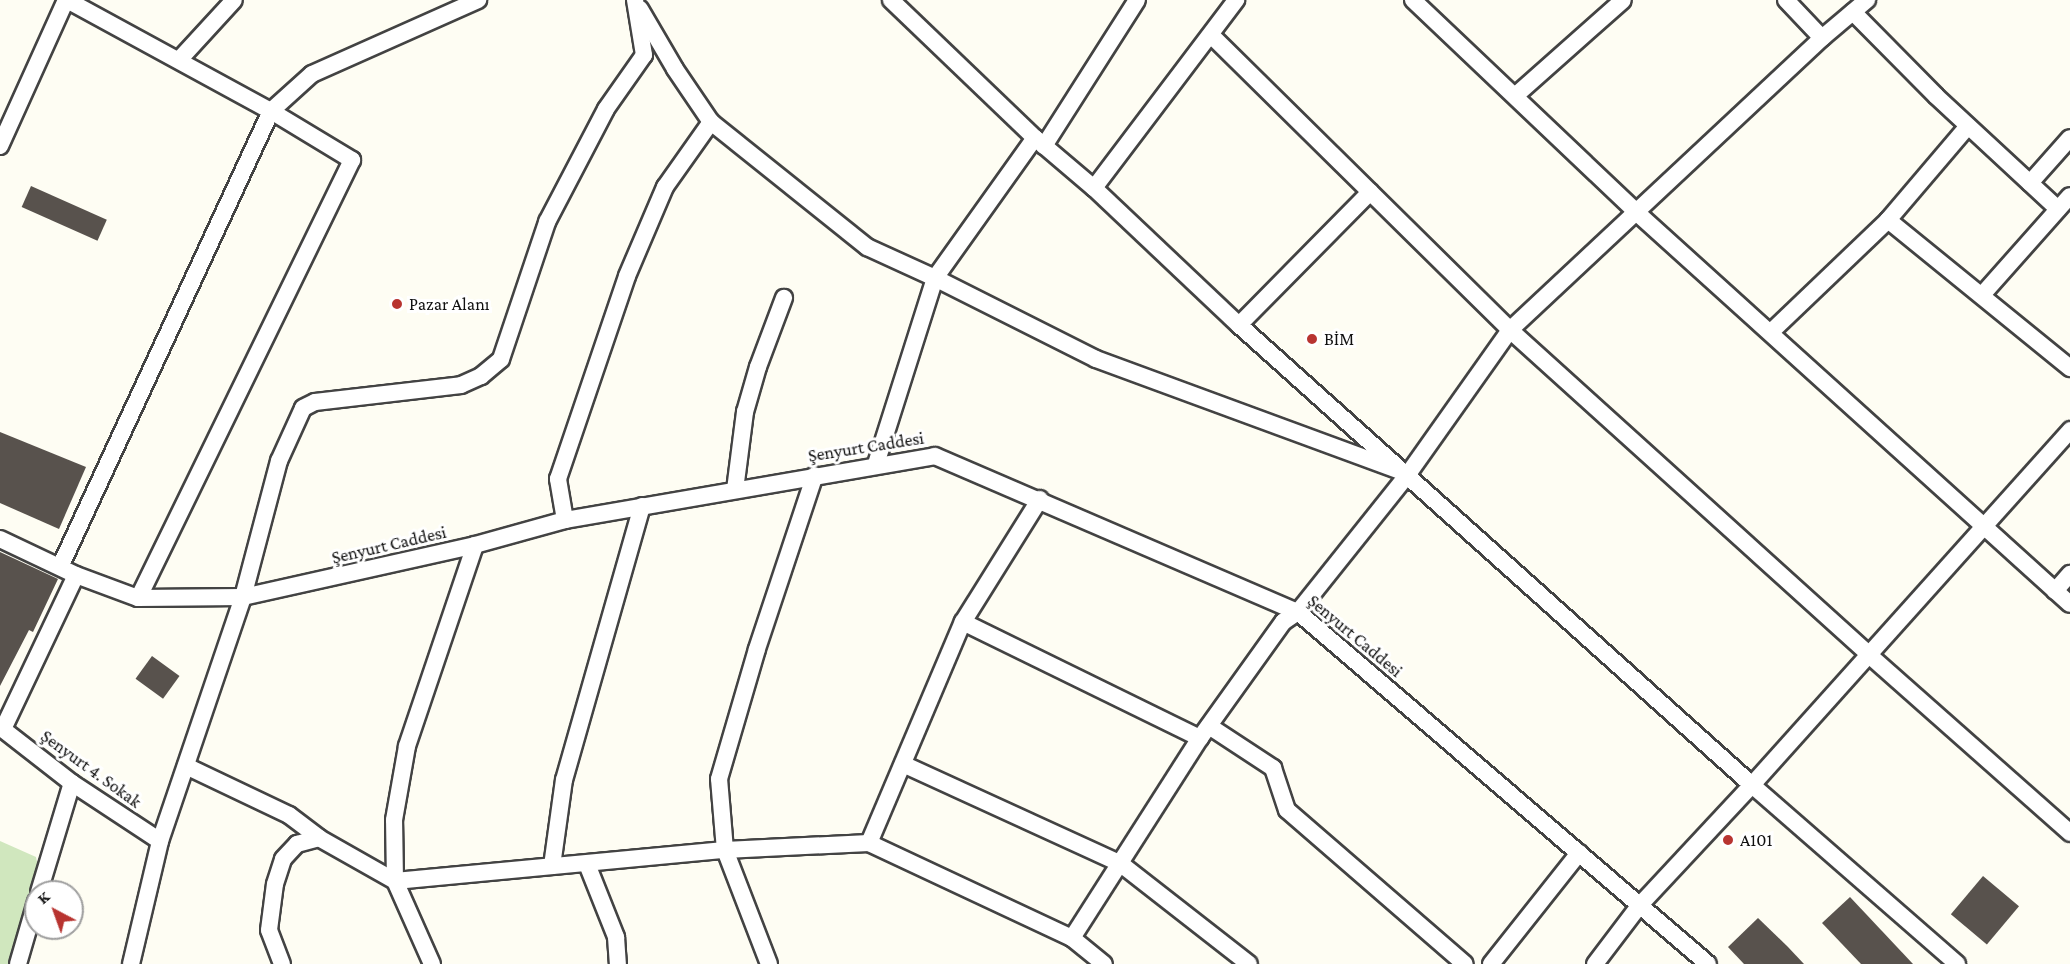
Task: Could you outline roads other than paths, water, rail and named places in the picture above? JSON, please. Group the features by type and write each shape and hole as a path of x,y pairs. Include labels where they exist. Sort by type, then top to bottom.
{"street":[{"path":"0,146 67,0 270,111 352,160 138,598"},
{"path":"179,60 234,0"},
{"path":"60,567 270,111 312,74 446,6 478,0"},
{"path":"635,0 675,69 711,122 867,247 935,278 1096,359 1408,474"},
{"path":"131,964 160,841 243,597 279,461 303,408 315,402 461,385 481,375 501,359 547,222 606,109 644,55 635,0"},
{"path":"891,0 1039,142 1094,188 1239,325 1408,474 1752,785 1957,964"},
{"path":"876,464 935,278 1039,142 1137,0"},
{"path":"1094,188 1236,0"},
{"path":"1413,0 1635,212 1771,332 2070,604"},
{"path":"1515,96 1623,0"},
{"path":"1786,0 1822,38"},
{"path":"1072,938 1205,732 1283,622 1298,612 1408,474 1509,330 1822,38 1867,0"},
{"path":"1853,12 1968,126 2058,209"},
{"path":"1211,35 1509,330 2070,833"},
{"path":"565,520 558,479 627,276 665,187 711,122"},
{"path":"1771,332 1888,220 1968,126"},
{"path":"2030,183 2070,138"},
{"path":"1239,325 1370,192"},
{"path":"1982,295 2070,196"},
{"path":"1888,220 2070,368"},
{"path":"735,490 740,434 748,401 784,298"},
{"path":"1594,964 1638,906 1752,785 2070,430"},
{"name":"Şenyurt Caddesi","path":"0,539 76,574 138,598 243,597 475,545 565,520 876,464 935,456 1040,499 1298,612 1707,964"},
{"path":"769,964 724,850 719,779 757,650 814,475"},
{"path":"869,843 963,622 1040,499"},
{"path":"552,866 564,780 642,506"},
{"path":"432,964 395,881 394,820 407,746 475,545"},
{"path":"2,728 76,574"},
{"path":"2055,591 2070,574"},
{"path":"963,622 1205,732 1273,768 1287,810 1465,964"},
{"name":"Şenyurt 4. Sokak","path":"2,728 72,783 160,841"},
{"path":"903,764 1121,864 1249,964"},
{"path":"186,766 289,815 319,838 395,881 724,850 869,843 1072,938 1104,964"},
{"path":"43,880 72,783"},
{"path":"282,964 269,930 275,884 283,859 297,844 319,838"},
{"path":"1491,964 1579,853"},
{"path":"587,864 616,937 618,964"},
{"path":"18,964 25,940"}],"place":[{"name":"Pazar Alanı","path":"397,304"},
{"name":"BİM","path":"1312,339"},
{"name":"A101","path":"1728,840"}]}
